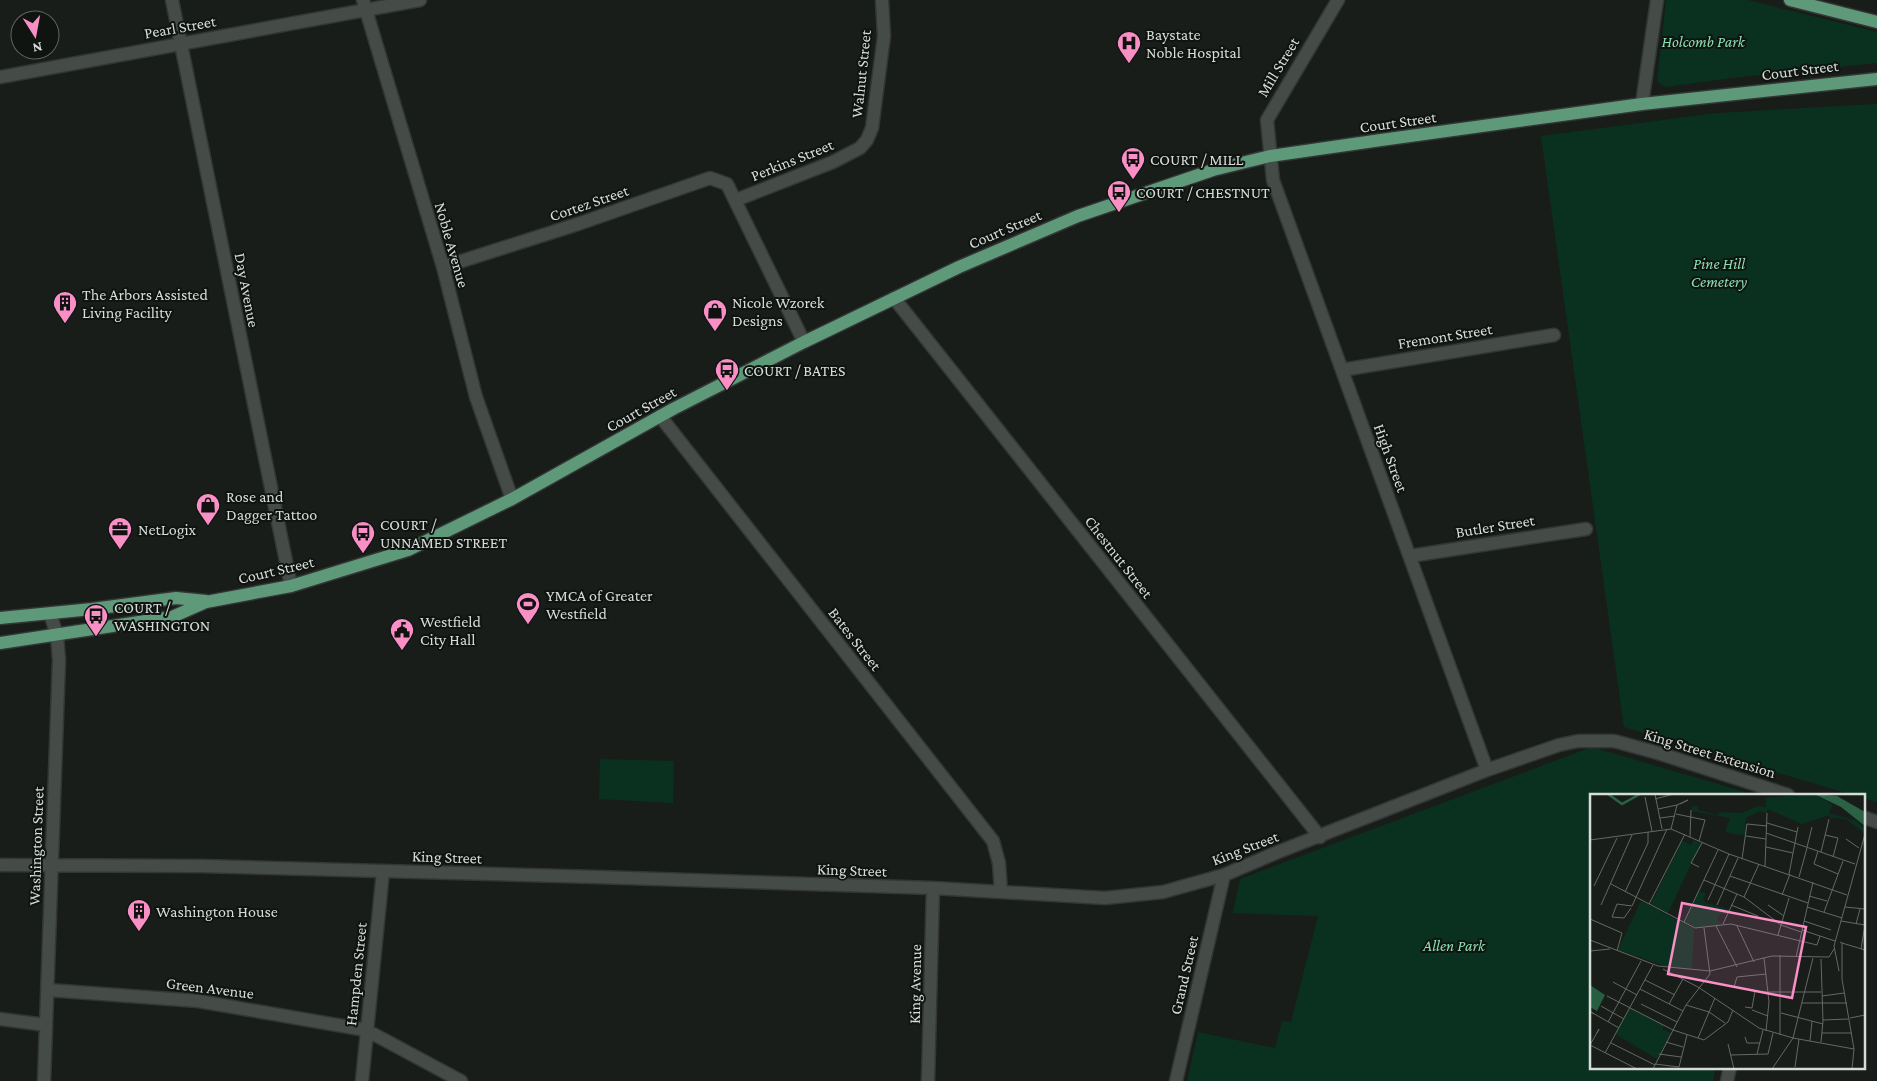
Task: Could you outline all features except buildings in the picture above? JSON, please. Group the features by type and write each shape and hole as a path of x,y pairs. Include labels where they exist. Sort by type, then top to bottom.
{"main road":[{"path":"1790,0 1877,22"},
{"name":"Court Street","path":"0,644 172,617 206,602 291,586 408,550 512,499 660,416 804,342 959,267 1078,216 1213,170 1270,156 1642,104 1877,78"},
{"name":"Court Street","path":"0,618 50,614 176,598 206,602"}],"street":[{"name":"Day Avenue","path":"172,0 291,586"},
{"name":"Pearl Street","path":"0,77 181,43 365,5 420,0"},
{"name":"Walnut Street","path":"860,148 867,140 873,119 884,36 882,0"},
{"name":"Mill Street","path":"1270,156 1267,120 1338,0"},
{"path":"1642,104 1657,0"},
{"name":"Noble Avenue","path":"365,5 443,267 476,397 512,499"},
{"name":"Perkins Street","path":"736,200 834,162 860,148"},
{"name":"High Street","path":"1270,156 1273,180 1488,770"},
{"name":"Cortez Street","path":"443,267 560,230 710,178 726,184 736,200 804,342"},
{"name":"Chestnut Street","path":"894,298 1320,836"},
{"name":"Fremont Street","path":"1342,370 1554,335"},
{"name":"Bates Street","path":"660,416 993,841 999,863 1001,892"},
{"name":"Butler Street","path":"1410,556 1586,529"},
{"name":"Washington Street","path":"44,1081 60,660 57,635 50,614"},
{"name":"King Street","path":"0,865 190,866 383,871 933,888 1105,898 1163,892 1224,875 1488,770 1560,745 1578,741 1614,741 1623,743"},
{"name":"King Street Extension","path":"1623,743 1785,794"},
{"path":"1864,817 1877,822"},
{"name":"Hampden Street","path":"362,1081 383,871"},
{"name":"Grand Street","path":"1176,1081 1224,875"},
{"name":"King Avenue","path":"928,1081 933,888"},
{"name":"Green Avenue","path":"48,990 198,1001 366,1030 461,1081"},
{"path":"0,1019 46,1026"},
{"path":"1727,1081 1730,1068"}],"green space":[{"name":"Holcomb Park","path":"1666,0 1748,0 1877,32 1877,63 1666,87 1657,82"},
{"name":"Pine Hill Cemetery","path":"1877,104 1877,802 1864,798 1864,794 1850,794 1624,727 1541,136 1717,113"},
{"name":"Allen Park","path":"1592,747 1752,794 1590,794 1590,1068 1716,1068 1713,1081 1187,1081 1198,1032 1275,1048 1282,1021 1291,1022 1318,916 1233,913 1240,879"},
{"path":"600,759 674,761 673,803 599,799"}],"place":[{"name":"Baystate Noble Hospital","path":"1129,64"},
{"name":"COURT / MILL","path":"1133,180"},
{"name":"COURT / CHESTNUT","path":"1119,213"},
{"name":"The Arbors Assisted Living Facility","path":"65,324"},
{"name":"Nicole Wzorek Designs","path":"715,332"},
{"name":"COURT / BATES","path":"727,391"},
{"name":"Rose and Dagger Tattoo","path":"208,526"},
{"name":"NetLogix","path":"120,550"},
{"name":"COURT / UNNAMED STREET","path":"363,554"},
{"name":"YMCA of Greater Westfield","path":"528,625"},
{"name":"COURT / WASHINGTON","path":"96,637"},
{"name":"Westfield City Hall","path":"402,651"},
{"name":"Washington House","path":"139,932"}]}
